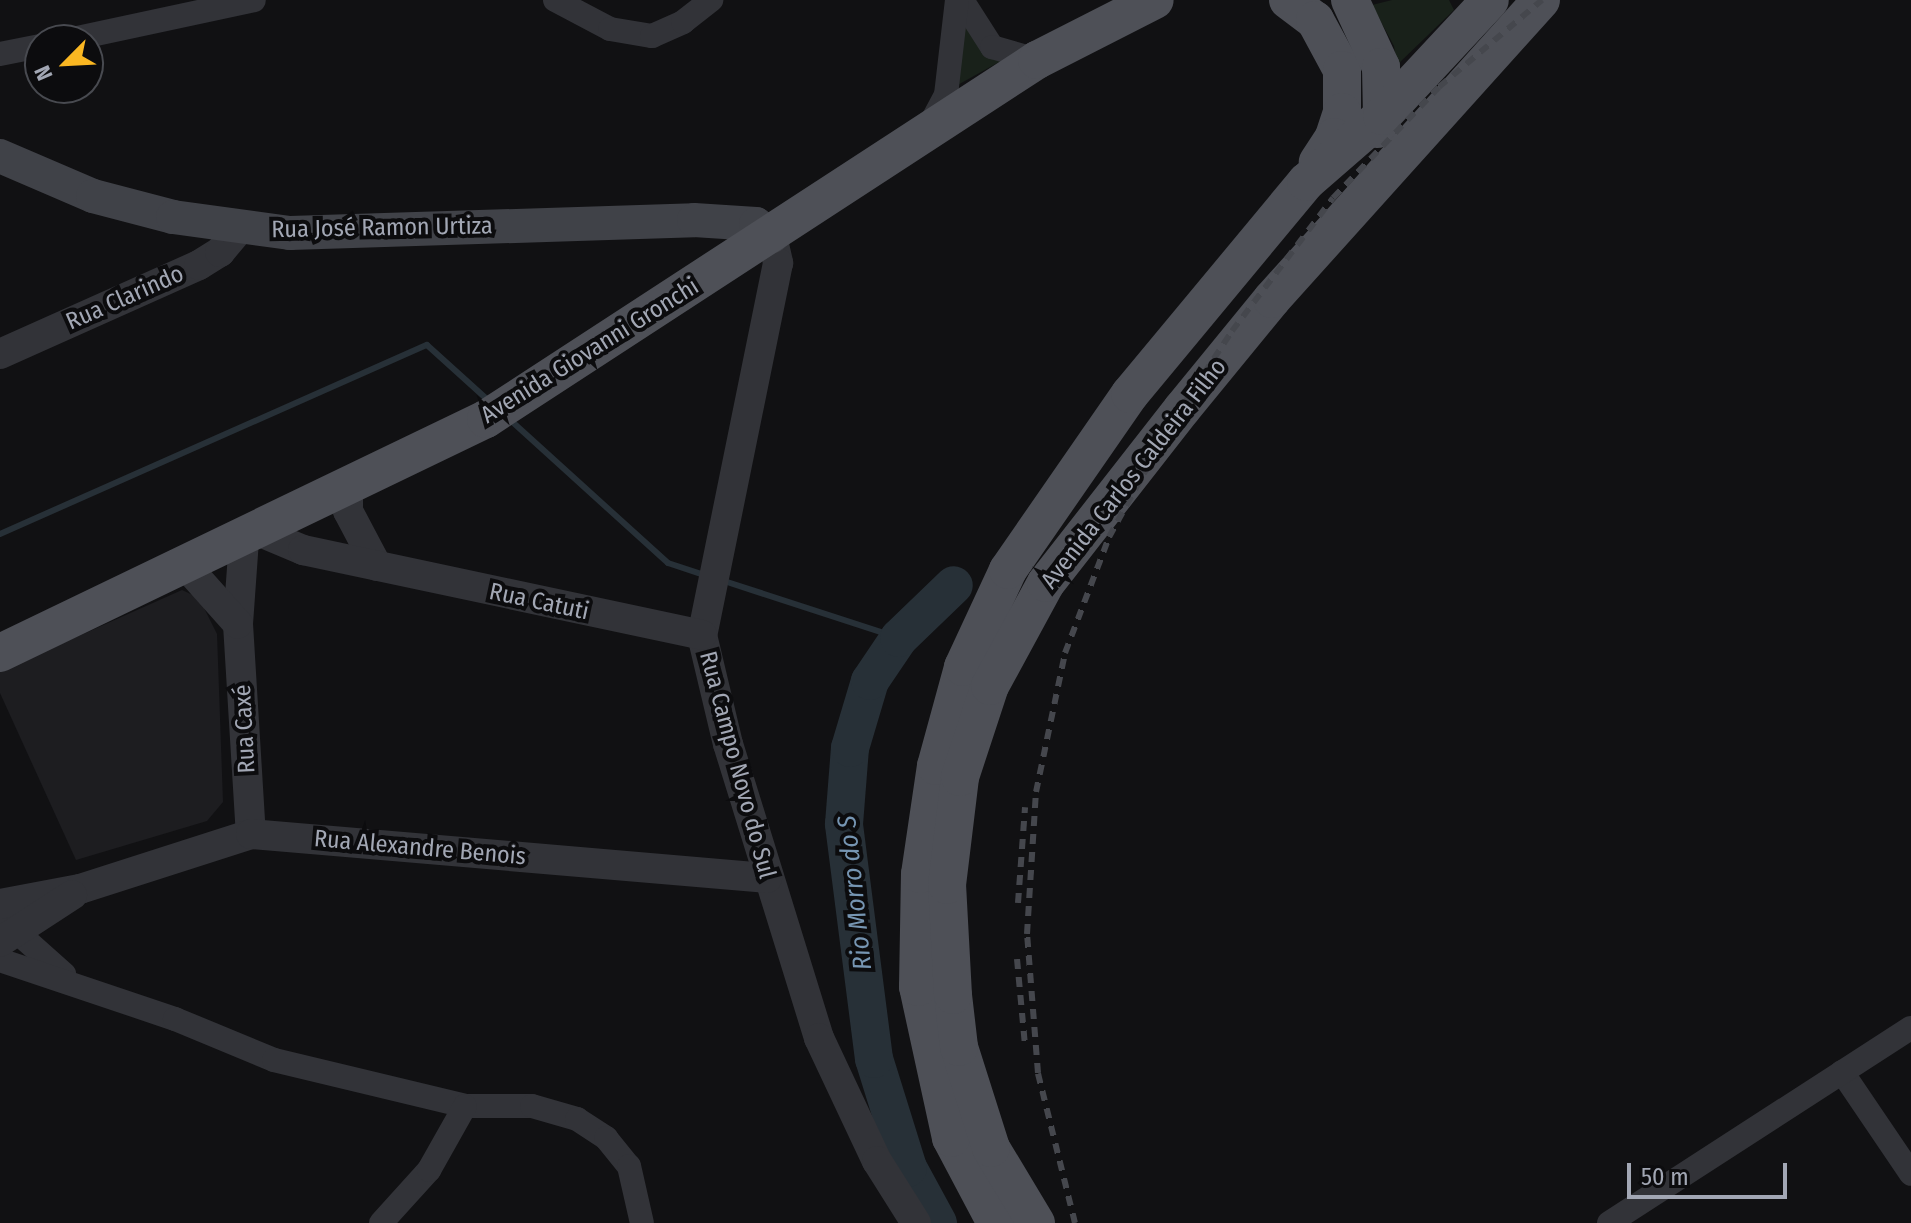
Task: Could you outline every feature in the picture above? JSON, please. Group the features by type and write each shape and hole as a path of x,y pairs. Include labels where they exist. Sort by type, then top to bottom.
{"main road":[{"name":"Avenida Giovanni Gronchi","path":"0,653 252,536 486,419 772,236 1118,7 1156,0"},
{"path":"1288,0 1315,20 1342,70 1342,112 1334,137 1306,182"},
{"path":"1347,214 1382,116 1381,67 1350,0"},
{"name":"Avenida Carlos Caldeira Filho","path":"1036,1223 991,1148 959,1047 947,885 960,777 990,686 1046,583 1182,409 1347,214 1541,0"},
{"name":"Avenida Carlos Caldeira Filho","path":"996,1223 951,1138 918,987 920,874 936,766 963,667 1008,570 1130,394 1306,182 1382,116 1474,8"},
{"name":"Rua José Ramon Urtiza","path":"0,156 93,196 240,228 351,233 694,220 756,224 772,236"}],"street":[{"path":"104,32 254,0"},
{"path":"555,0 610,29 652,36 683,22 711,0"},
{"path":"960,0 992,47 1037,60"},
{"path":"926,132 946,95 960,0"},
{"path":"0,54 24,49"},
{"name":"Rua Clarindo","path":"0,354 199,265 220,252 240,228"},
{"name":"Rua Campo Novo do Sul","path":"772,236 778,263 702,635 767,878 819,1038 877,1161 916,1223"},
{"path":"348,488 348,511 377,566"},
{"name":"Rua Catuti","path":"252,536 303,550 702,635"},
{"name":"Rua Caxé","path":"251,834 238,624 252,536"},
{"path":"187,567 238,624"},
{"name":"Rua Alexandre Benois","path":"0,904 80,889 251,834 767,878"},
{"name":"Rua Alexandre Benois","path":"6,932 80,889"},
{"path":"6,932 79,986"},
{"path":"0,960 79,986 274,1060 465,1106 532,1106 577,1119 606,1138 633,1172 642,1223"},
{"path":"1609,1223 1911,1028"},
{"path":"1842,1072 1911,1174"},
{"path":"381,1223 429,1170 465,1106"}],"shaded area":[{"path":"1392,0 1449,0 1454,10 1397,65 1394,46 1372,5"},
{"path":"961,7 1001,61 954,87"},
{"path":"182,590 199,598 217,634 223,802 207,821 76,860 0,693 0,671"}],"waterway":[{"path":"0,534 427,345 490,402"},
{"path":"508,418 668,563 707,576"},
{"path":"721,580 899,638"},
{"name":"Rio Morro do S","path":"938,1223 908,1168 874,1059 844,824 850,748 870,681 899,638 954,585"}],"railway":[{"path":"1075,1223 1038,1073 1027,934 1036,792 1065,653 1109,537 1174,419 1232,331 1333,198 1439,87 1542,0"},
{"path":"1018,903 1025,807"},
{"path":"1017,959 1025,1046"}]}
